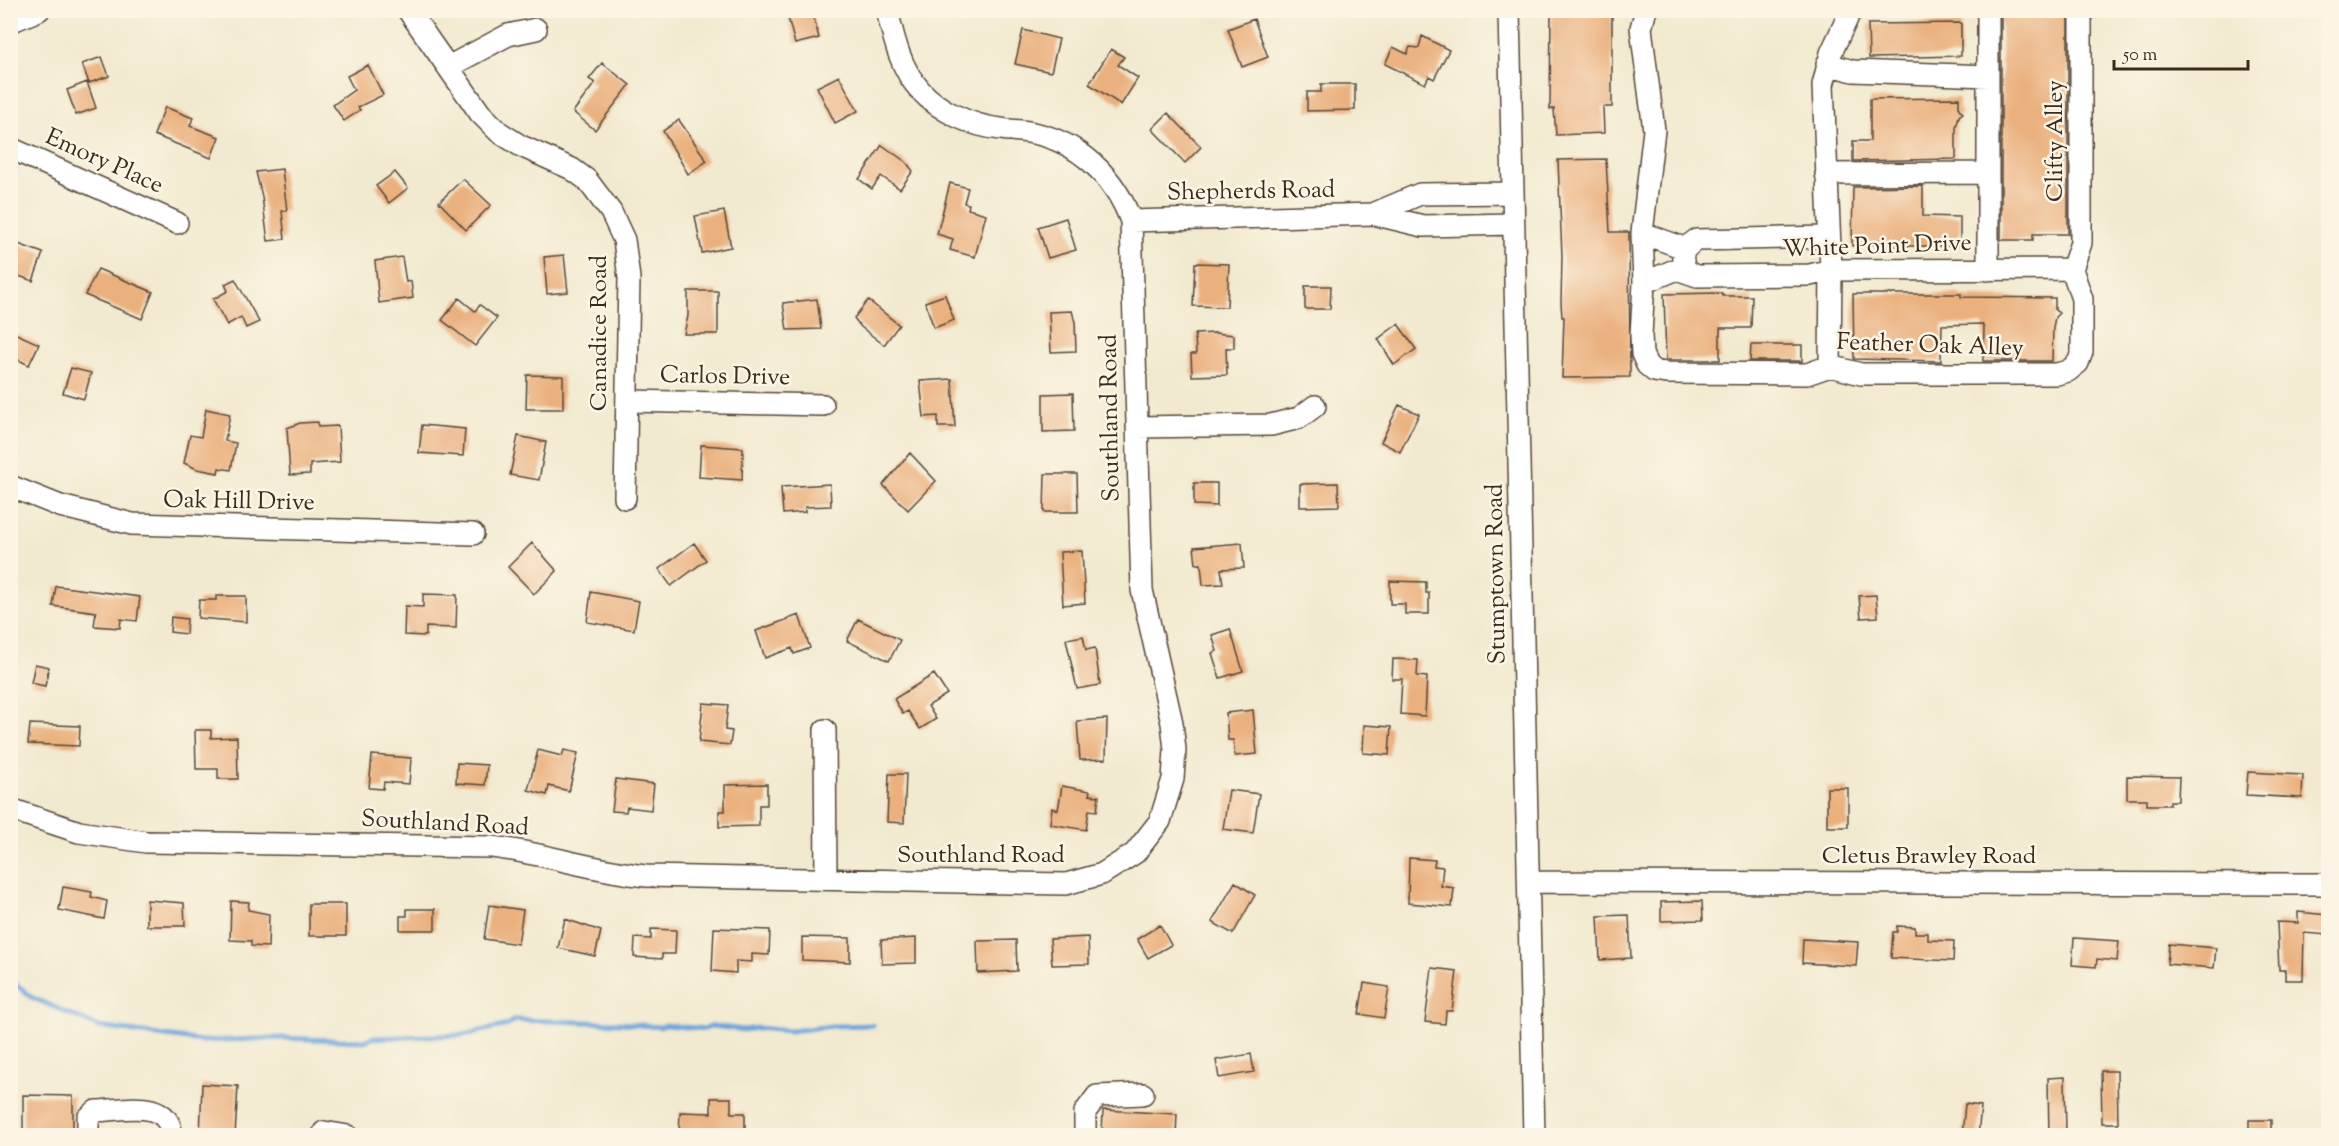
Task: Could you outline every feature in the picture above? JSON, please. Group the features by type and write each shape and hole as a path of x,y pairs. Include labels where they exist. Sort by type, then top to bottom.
{"street":[{"path":"10,22 39,10"},
{"name":"Canadice Road","path":"408,10 480,113 500,132 521,146 572,169 598,191 624,240 629,262 625,498"},
{"name":"Southland Road","path":"10,809 79,832 146,842 492,847 527,851 595,868 638,875 1066,884 1086,880 1119,866 1150,836 1168,802 1173,779 1174,750 1163,680 1143,590 1131,221 1112,185 1077,150 1056,139 1031,132 978,125 936,104 920,90 907,73 898,53 887,10"},
{"name":"Stumptown Road","path":"1509,10 1534,1136"},
{"name":"Feather Oak Alley","path":"1646,10 1641,28 1654,130 1642,233 1644,283 1642,354 1647,365 1654,371 1666,374 1806,374 1830,366 1861,374 2057,374 2068,371 2078,363 2082,352 2082,299 2072,269"},
{"path":"1988,10 1988,270"},
{"name":"Clifty Alley","path":"2072,269 2081,243 2081,10"},
{"path":"1830,366 1831,270 1823,85 1827,64 1845,12"},
{"path":"448,67 507,36 536,29"},
{"path":"1827,64 1853,71 1988,76"},
{"name":"Emory Place","path":"10,148 177,223"},
{"path":"1826,174 1988,173"},
{"name":"Shepherds Road","path":"1373,214 1420,194 1512,193"},
{"name":"Shepherds Road","path":"1131,221 1373,214 1423,226 1513,224"},
{"path":"1642,233 1685,259"},
{"name":"White Point Drive","path":"1644,283 1677,268 1696,240 1828,237"},
{"name":"White Point Drive","path":"1685,259 1697,276 1810,275 1831,270 2072,269"},
{"name":"Carlos Drive","path":"627,401 823,405"},
{"path":"1137,427 1271,425 1299,418 1314,406"},
{"name":"Oak Hill Drive","path":"10,486 60,506 132,524 473,534"},
{"path":"825,730 826,879"},
{"name":"Cletus Brawley Road","path":"1529,882 2328,884"},
{"path":"1085,1136 1085,1112 1097,1096 1143,1094"},
{"path":"88,1136 88,1118 96,1111 148,1110 161,1111 170,1120 172,1136"},
{"path":"324,1132 348,1136"}],"building":[{"path":"786,10 812,10 819,38 795,44"},
{"path":"1551,10 1612,10 1612,107 1603,107 1604,133 1556,135 1554,109 1550,109"},
{"path":"2001,10 2068,10 2068,234 2033,234 2033,240 2001,240"},
{"path":"1254,19 1268,57 1242,67 1228,29"},
{"path":"1961,23 1961,56 1869,58 1868,24"},
{"path":"1023,30 1059,39 1051,72 1015,64"},
{"path":"1422,36 1449,50 1434,79 1429,76 1425,84 1385,64 1393,47 1407,54 1410,47 1419,48"},
{"path":"1111,49 1124,57 1118,65 1138,78 1121,105 1089,84"},
{"path":"102,57 109,76 89,83 82,64"},
{"path":"602,63 630,85 595,130 573,112 595,83 589,79"},
{"path":"368,65 383,95 358,107 360,110 344,121 333,105 354,90 347,76"},
{"path":"839,76 858,111 835,123 817,87"},
{"path":"87,82 96,108 76,115 67,90"},
{"path":"1321,84 1355,84 1355,110 1307,111 1307,92 1321,92"},
{"path":"1959,98 1959,109 1963,113 1959,116 1956,127 1956,159 1853,161 1853,141 1870,141 1870,99"},
{"path":"165,107 193,118 190,126 219,137 211,158 154,135"},
{"path":"1168,113 1201,147 1185,163 1152,129"},
{"path":"679,120 707,161 688,174 663,131"},
{"path":"882,145 906,162 913,171 900,189 881,176 872,189 859,179"},
{"path":"1606,159 1610,232 1629,232 1630,377 1562,378 1564,317 1562,317 1561,303 1562,256 1558,160"},
{"path":"282,169 287,211 282,211 285,239 268,241 256,172"},
{"path":"395,172 408,188 389,203 376,186"},
{"path":"463,179 491,205 466,230 439,202"},
{"path":"950,183 968,188 964,203 969,204 968,209 986,214 975,257 950,250 953,239 937,234"},
{"path":"1923,186 1923,216 1960,217 1960,246 1889,246 1889,243 1852,246 1853,187"},
{"path":"724,211 731,247 702,253 695,216"},
{"path":"1066,218 1076,250 1048,258 1038,227"},
{"path":"10,241 43,253 33,281 10,273"},
{"path":"564,255 568,292 547,294 544,257"},
{"path":"402,257 406,282 411,281 413,298 379,303 375,261"},
{"path":"1195,263 1229,264 1227,307 1193,306"},
{"path":"98,269 153,292 142,319 85,295"},
{"path":"235,279 259,322 246,328 241,317 227,325 213,299 228,291 225,284"},
{"path":"1305,286 1331,286 1330,309 1305,309"},
{"path":"688,291 718,291 718,334 684,334 688,316"},
{"path":"1722,293 1722,296 1752,296 1751,328 1720,328 1720,360 1666,360 1664,294"},
{"path":"1853,294 1961,294 1961,297 2055,298 2055,310 2059,313 2055,317 2053,328 2052,361 1983,361 1984,328 1982,324 1942,325 1941,361 1854,359"},
{"path":"945,295 954,320 934,328 925,302"},
{"path":"459,298 475,311 480,305 497,318 475,346 442,320"},
{"path":"817,299 821,329 787,330 783,303"},
{"path":"868,300 899,325 884,345 861,327 854,318"},
{"path":"1072,311 1075,322 1076,351 1051,352 1049,312"},
{"path":"1398,324 1416,349 1394,365 1378,339"},
{"path":"10,331 39,344 29,365 10,356"},
{"path":"1195,334 1234,335 1234,348 1226,348 1227,375 1192,376 1191,354 1196,354"},
{"path":"1751,345 1802,345 1802,361 1750,361"},
{"path":"71,368 91,373 84,399 63,393"},
{"path":"527,375 563,376 563,409 526,409"},
{"path":"952,379 955,427 938,427 938,416 924,417 920,381"},
{"path":"1073,393 1074,431 1043,432 1043,394"},
{"path":"1399,405 1419,414 1400,452 1381,442"},
{"path":"206,409 230,414 225,441 236,443 231,470 219,468 218,473 197,469 184,463 190,435 201,437"},
{"path":"318,422 318,427 338,426 340,462 310,464 310,474 290,475 287,428 300,423"},
{"path":"422,425 465,429 463,456 419,453"},
{"path":"518,436 546,442 539,480 510,475"},
{"path":"701,445 743,448 742,480 699,477"},
{"path":"910,453 936,481 908,510 883,485"},
{"path":"1045,474 1077,474 1078,512 1044,512"},
{"path":"1194,483 1217,483 1217,506 1194,505"},
{"path":"1338,483 1339,506 1300,507 1300,484"},
{"path":"830,484 831,506 805,507 805,512 783,514 781,487"},
{"path":"532,543 557,571 534,594 508,567"},
{"path":"694,543 706,560 671,586 659,569"},
{"path":"1242,543 1244,568 1221,569 1223,584 1203,585 1201,564 1196,564 1194,547"},
{"path":"1082,551 1085,603 1063,605 1060,552"},
{"path":"1390,581 1426,582 1426,593 1429,593 1429,614 1405,614 1405,604 1390,604"},
{"path":"56,586 140,597 137,621 121,619 120,628 94,626 96,612 53,606"},
{"path":"591,592 639,601 634,630 587,622"},
{"path":"423,594 457,595 456,628 426,627 426,636 404,635 405,606 423,607"},
{"path":"1876,595 1878,617 1861,618 1859,596"},
{"path":"216,596 246,596 246,622 198,618 199,600 216,600"},
{"path":"799,615 810,648 794,654 792,648 765,658 756,631"},
{"path":"171,617 187,619 186,634 170,632"},
{"path":"858,619 900,640 889,661 847,641"},
{"path":"1230,629 1243,671 1220,678 1212,653 1217,651 1212,635"},
{"path":"1083,636 1086,650 1095,648 1100,685 1077,689 1066,639"},
{"path":"1393,659 1418,660 1417,676 1427,677 1425,716 1400,714 1402,679 1392,679"},
{"path":"35,664 49,667 45,686 31,683"},
{"path":"934,674 947,694 928,706 936,719 920,729 908,711 903,714 894,699"},
{"path":"703,703 728,705 725,730 732,731 730,745 699,742"},
{"path":"1253,710 1257,754 1235,756 1233,740 1228,740 1226,713"},
{"path":"1107,719 1106,759 1080,760 1077,721"},
{"path":"30,724 80,726 79,746 28,744"},
{"path":"1364,725 1391,727 1389,755 1363,753"},
{"path":"195,730 211,730 211,738 237,737 238,779 218,779 218,769 196,769"},
{"path":"538,750 562,756 564,750 578,753 569,791 549,786 547,795 528,790"},
{"path":"372,755 411,758 409,784 384,782 383,789 369,788"},
{"path":"457,763 487,765 485,785 456,783"},
{"path":"2248,772 2303,775 2302,798 2246,795"},
{"path":"889,774 906,774 904,823 887,822"},
{"path":"2127,776 2179,777 2178,801 2170,801 2170,805 2147,805 2147,799 2127,799"},
{"path":"616,779 654,784 651,810 627,807 626,812 612,811"},
{"path":"767,784 767,805 759,805 759,826 719,827 719,811 725,811 725,785"},
{"path":"1062,786 1090,791 1089,795 1099,796 1097,811 1089,810 1086,830 1050,824 1052,808 1058,810"},
{"path":"1827,788 1848,788 1848,827 1827,827"},
{"path":"1229,790 1259,794 1253,833 1223,829"},
{"path":"1409,858 1435,860 1434,866 1443,867 1441,886 1454,888 1452,907 1408,903"},
{"path":"1235,882 1255,895 1233,934 1212,922"},
{"path":"63,887 92,892 91,897 107,901 104,919 59,910"},
{"path":"147,900 184,903 185,926 147,926"},
{"path":"231,901 249,902 248,910 269,914 268,947 251,946 251,941 230,940"},
{"path":"1702,901 1703,920 1661,921 1661,902"},
{"path":"309,904 346,904 346,936 309,936"},
{"path":"489,905 523,910 518,944 484,939"},
{"path":"407,909 435,909 435,930 400,930 400,916 407,916"},
{"path":"2298,912 2328,915 2328,935 2304,933 2303,980 2285,980 2285,970 2279,970 2277,922 2298,923"},
{"path":"1629,915 1631,958 1600,960 1598,916"},
{"path":"565,919 601,931 595,956 558,948"},
{"path":"1160,925 1171,945 1148,958 1137,939"},
{"path":"1897,926 1915,927 1915,933 1928,933 1928,940 1954,941 1953,961 1891,958 1893,932 1897,932"},
{"path":"714,928 770,930 769,955 752,954 752,962 736,961 736,973 712,971"},
{"path":"651,929 676,930 675,954 662,954 662,959 634,957 635,938 651,939"},
{"path":"802,937 850,938 850,962 802,960"},
{"path":"1088,937 1089,964 1052,965 1050,939"},
{"path":"916,938 916,963 882,964 881,940"},
{"path":"2074,938 2119,941 2117,961 2097,959 2096,967 2072,965"},
{"path":"1803,939 1858,942 1856,966 1802,963"},
{"path":"1016,940 1017,971 978,973 977,941"},
{"path":"2169,944 2216,948 2214,968 2167,964"},
{"path":"1432,968 1457,971 1452,1011 1446,1011 1445,1024 1425,1022"},
{"path":"1364,983 1389,987 1384,1018 1359,1014"},
{"path":"1251,1054 1254,1072 1219,1078 1216,1060"},
{"path":"2101,1071 2117,1071 2118,1123 2102,1123"},
{"path":"2065,1077 2066,1136 2049,1136 2048,1078"},
{"path":"202,1084 238,1086 235,1136 200,1136"},
{"path":"23,1095 73,1096 73,1136 23,1136"},
{"path":"711,1098 731,1098 731,1113 745,1113 745,1136 679,1136 680,1112 711,1113"},
{"path":"1965,1104 1981,1106 1978,1136 1962,1136"},
{"path":"1103,1110 1177,1114 1176,1136 1102,1136"},
{"path":"2249,1120 2271,1120 2271,1136 2249,1136"}],"waterway":[{"path":"10,979 31,997 99,1027 202,1041 280,1038 365,1041 372,1038 463,1035 508,1025 513,1020 621,1023 660,1027 666,1025 705,1029 712,1026 744,1030 757,1028 790,1031 832,1026 872,1025"}]}
